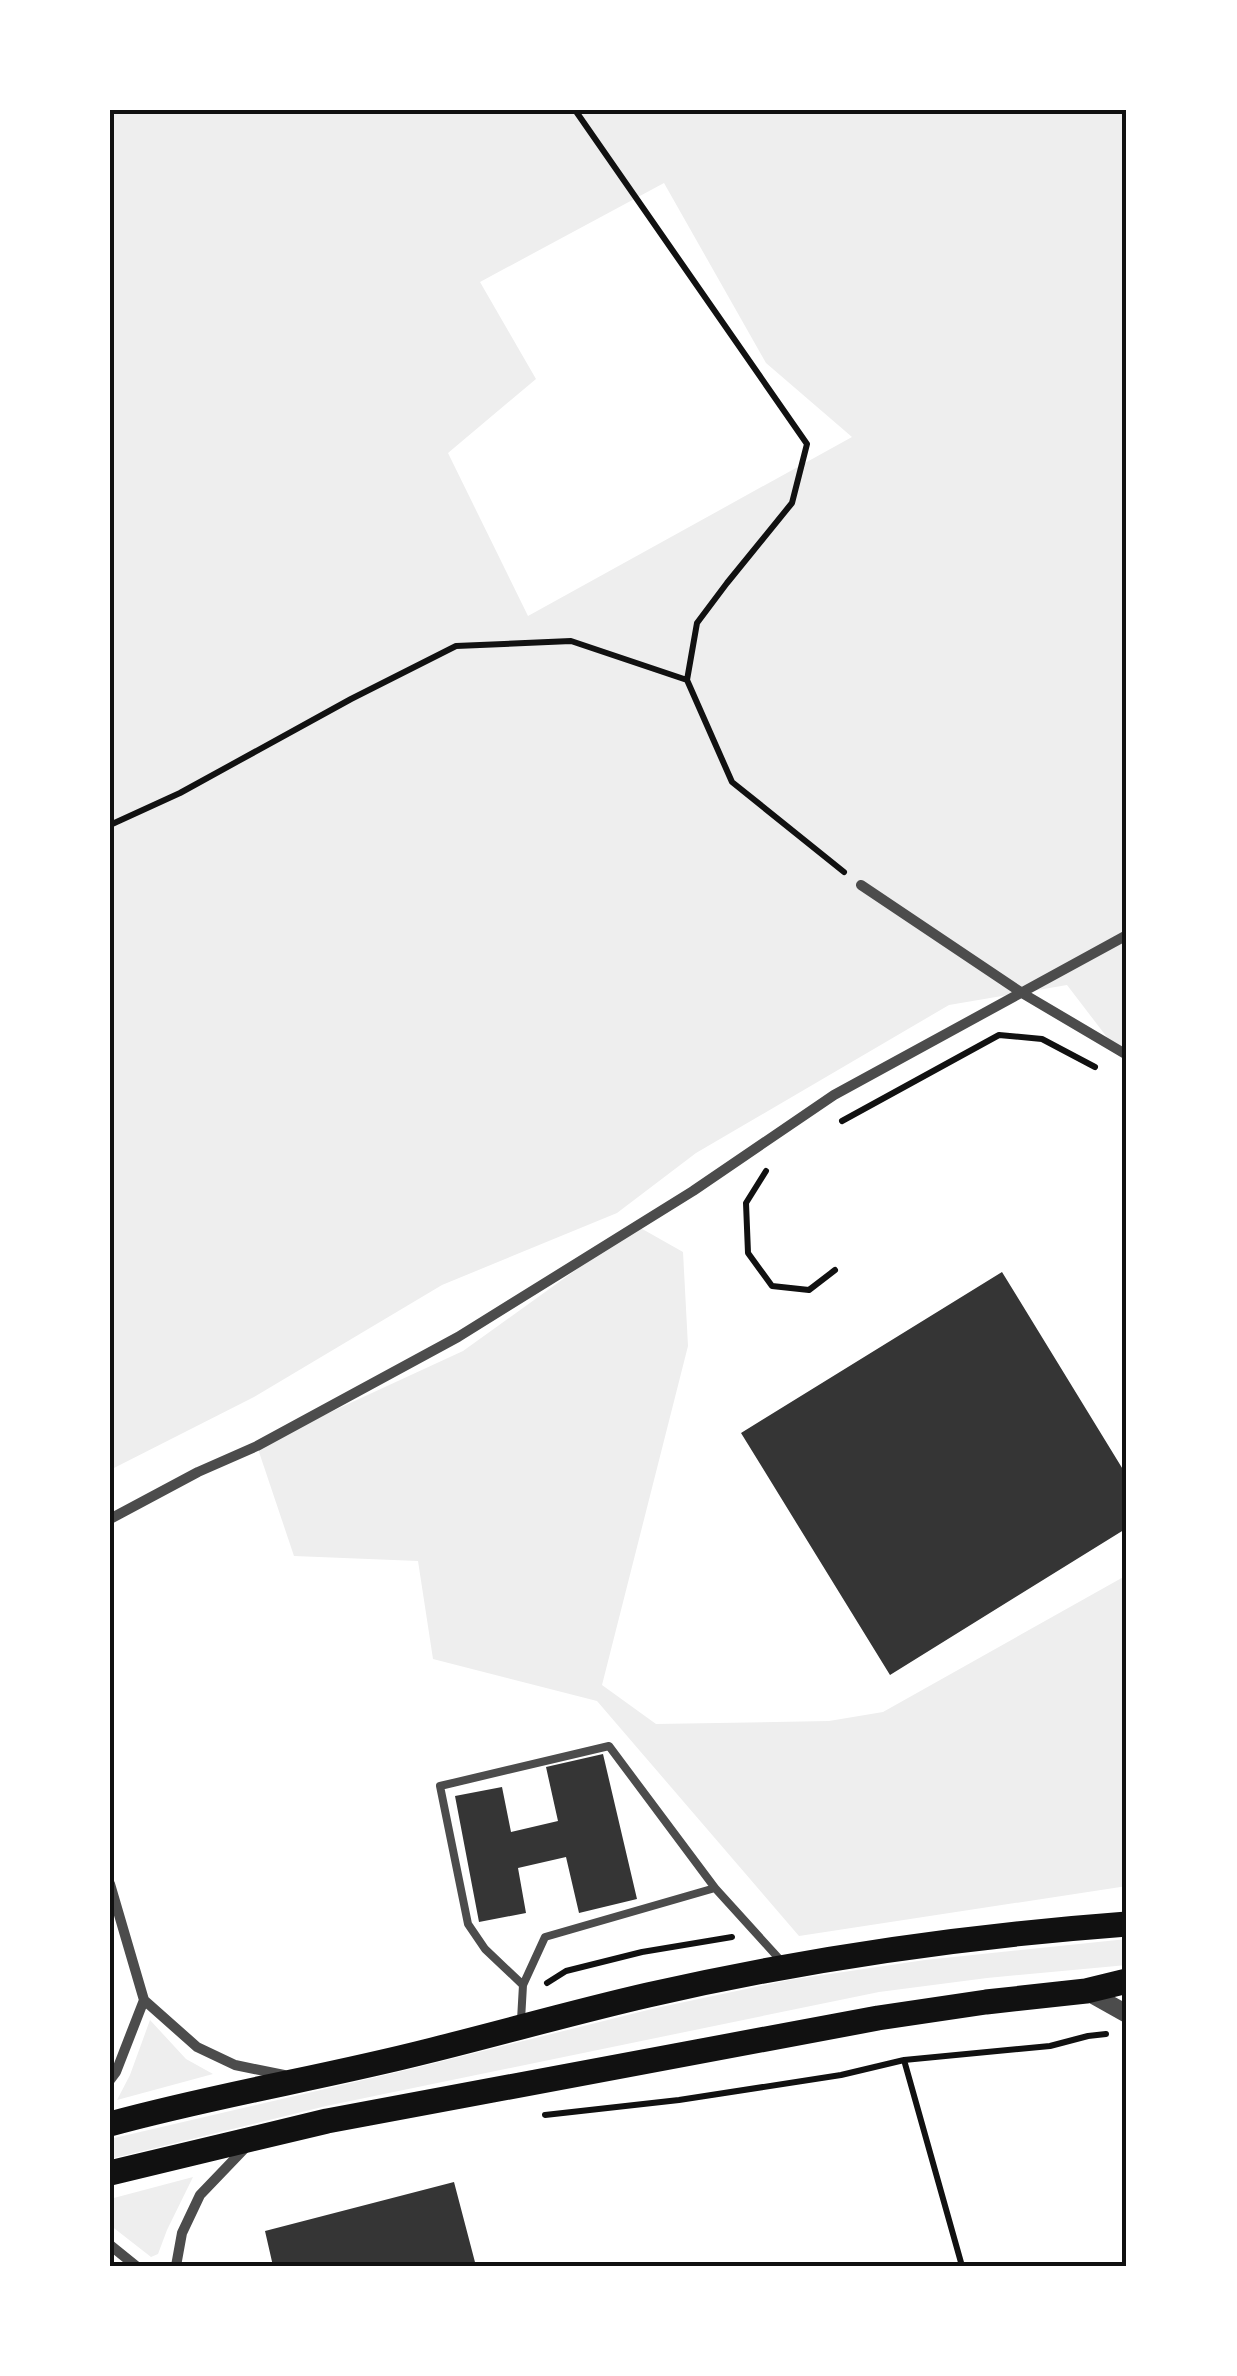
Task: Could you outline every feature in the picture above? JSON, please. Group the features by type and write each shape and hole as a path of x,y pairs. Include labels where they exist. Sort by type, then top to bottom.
{"main road":[{"path":"110,2124 427,2052 650,1994 786,1966 922,1945 1127,1924"},
{"path":"110,2173 345,2117 878,2018 1086,1991 1127,1980"}],"street":[{"path":"861,886 1022,993 1127,1055"},
{"path":"110,1519 257,1446 458,1338 693,1192 834,1094 1127,935"},
{"path":"110,1884 144,2000 197,2047 235,2066 304,2079"},
{"path":"1086,1991 1124,2023"},
{"path":"110,2080 144,2000"},
{"path":"176,2266 182,2233 200,2194 255,2138"},
{"path":"110,2246 136,2266"}],"lane":[{"path":"522,1985 485,1949 468,1924 440,1786 609,1746 715,1888 786,1966"},
{"path":"521,2025 522,1985 545,1938 715,1888"}],"path":[{"path":"575,110 807,444 792,503 697,623 687,680 732,782 861,886"},
{"path":"110,825 180,793 456,646 571,641 687,680"},
{"path":"826,1130 999,1036 1042,1039 1110,1075"},
{"path":"774,1158 746,1203 748,1252 772,1286 808,1290 835,1270"},
{"path":"527,2117 680,2100 904,2060 1050,2046 1124,2023"},
{"path":"904,2060 962,2266"}],"shaded area":[{"path":"110,110 1127,110 1127,1055 1116,1049 1067,985 949,1005 696,1153 617,1213 442,1285 254,1397 110,1470","holes":["664,183 766,363 852,437 528,616 448,453 536,379 480,282"]},
{"path":"637,1226 683,1252 688,1346 602,1685 656,1724 829,1721 883,1712 1127,1575 1127,1886 799,1936 597,1701 433,1659 418,1561 294,1556 257,1446 463,1351"},
{"path":"1127,1939 1127,1965 879,1992 326,2106 110,2159 110,2139 656,2008 789,1980 925,1960"},
{"path":"150,2020 186,2059 213,2074 117,2100 130,2075"},
{"path":"193,2177 158,2254 151,2257 110,2225 110,2199"}],"building":[{"path":"1002,1272 1127,1476 1127,1528 890,1675 741,1433"},
{"path":"603,1754 637,1899 579,1913 566,1857 518,1868 526,1913 479,1922 455,1796 502,1787 511,1832 558,1821 546,1767"},
{"path":"454,2182 476,2266 273,2266 265,2231"}]}
